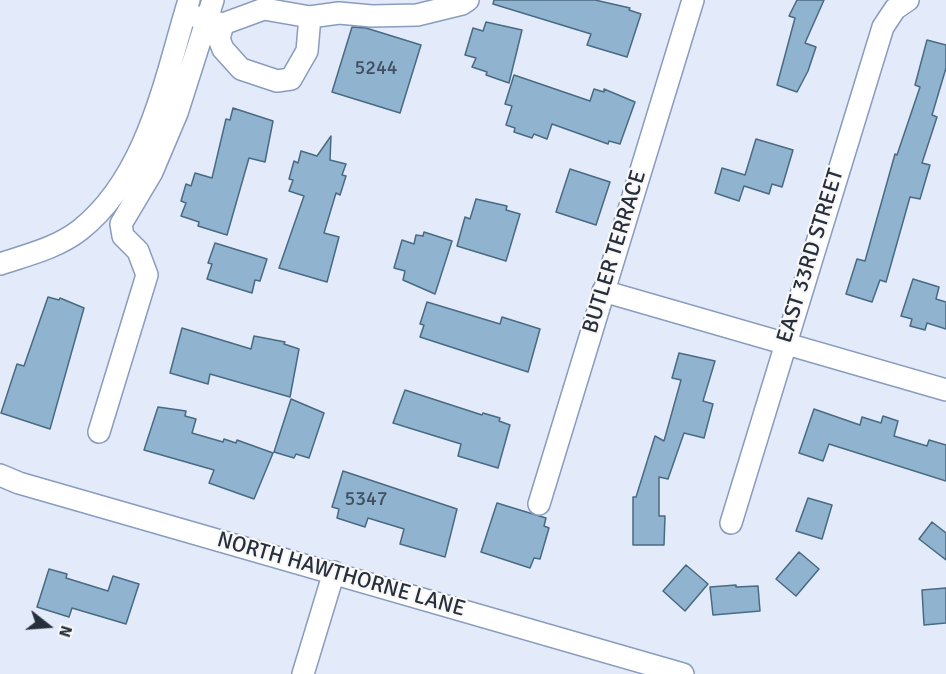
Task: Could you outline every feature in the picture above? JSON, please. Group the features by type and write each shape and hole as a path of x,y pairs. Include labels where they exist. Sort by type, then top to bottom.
{"street":[{"path":"0,264 45,249 79,231 118,186 141,149 187,7 214,15 264,9 310,16 339,13 372,16 417,15 462,4 468,0"},
{"name":"BUTLER TERRACE","path":"538,504 690,0"},
{"name":"EAST 33RD STREET","path":"731,523 784,343 883,27 895,9 908,0"},
{"path":"214,15 223,49 241,69 277,81 291,79 307,51 310,16"},
{"path":"99,432 147,275 138,251 123,236 121,224 152,172 214,15"},
{"path":"603,291 946,390"},
{"name":"NORTH HAWTHORNE LANE","path":"0,475 19,483 683,674"},
{"path":"303,674 334,572"}],"building":[{"path":"494,0 595,0 630,8 629,10 641,14 627,57 587,45 591,34 493,4"},
{"path":"797,0 824,0 805,43 816,47 808,71 797,92 777,85 795,18 789,16"},
{"path":"486,22 522,30 509,83 472,67 476,58 465,55 473,28 483,31"},
{"path":"352,27 366,28 421,45 400,113 332,92"},
{"path":"927,40 946,45 946,68 932,115 937,117 922,163 930,165 920,199 910,197 886,282 880,280 872,302 846,294 857,259 865,261 895,154 897,155 920,87 915,85"},
{"path":"514,75 590,101 594,89 604,92 604,89 635,102 620,144 609,141 608,144 552,124 547,139 534,134 532,138 514,132 515,128 506,125 512,106 505,104"},
{"path":"233,108 273,121 265,162 249,158 227,235 198,226 199,222 181,216 186,203 181,201 186,184 191,186 195,173 212,178 226,119 230,120"},
{"path":"331,136 330,160 346,164 342,175 346,176 340,195 336,193 324,233 339,237 327,282 279,268 304,196 289,191 293,180 289,179 294,161 298,163 301,151 317,156"},
{"path":"756,139 793,150 782,187 772,184 769,194 744,186 739,201 715,193 722,168 745,175"},
{"path":"570,169 610,182 596,225 556,212"},
{"path":"476,199 507,206 506,210 520,214 506,261 457,246 465,217 470,219"},
{"path":"424,232 452,241 435,294 403,280 405,271 394,268 402,240 414,244 416,235 423,236"},
{"path":"215,243 267,259 260,281 255,280 252,293 207,279 212,264 208,263"},
{"path":"913,279 939,287 936,299 946,302 946,329 927,323 925,330 910,326 912,319 901,316"},
{"path":"48,297 59,300 60,298 84,308 50,429 1,413 17,364 24,366"},
{"path":"427,302 500,324 502,317 540,329 528,372 420,337 424,325 420,324"},
{"path":"182,328 251,349 254,336 285,342 284,344 299,349 290,397 210,374 208,384 170,373"},
{"path":"679,353 715,361 703,401 713,404 704,438 684,433 668,479 659,477 659,516 665,516 664,545 633,545 633,497 636,497 655,436 664,441 681,380 672,378"},
{"path":"405,390 482,415 483,413 500,418 499,421 510,425 498,468 458,456 461,444 393,423"},
{"path":"291,399 324,413 309,458 296,454 294,458 274,452"},
{"path":"158,407 186,411 185,416 196,419 192,433 223,442 224,439 236,443 237,440 273,453 254,499 209,483 214,470 144,450"},
{"path":"814,409 860,425 862,417 881,423 883,416 898,421 894,436 927,446 929,440 946,445 946,481 829,444 823,461 799,453"},
{"path":"343,471 457,509 445,557 400,544 404,529 368,518 365,527 337,518 339,509 332,507"},
{"path":"808,498 832,505 822,539 796,531"},
{"path":"497,503 546,518 544,526 549,528 540,559 534,558 530,568 481,552"},
{"path":"932,522 946,533 946,560 919,539"},
{"path":"799,552 819,569 796,596 776,579"},
{"path":"686,565 708,584 685,611 663,591"},
{"path":"49,569 67,574 66,578 108,591 113,576 139,584 126,624 72,608 69,617 37,607"},
{"path":"736,585 736,587 758,586 760,611 713,615 710,587"},
{"path":"946,588 946,623 924,625 922,590"}]}
